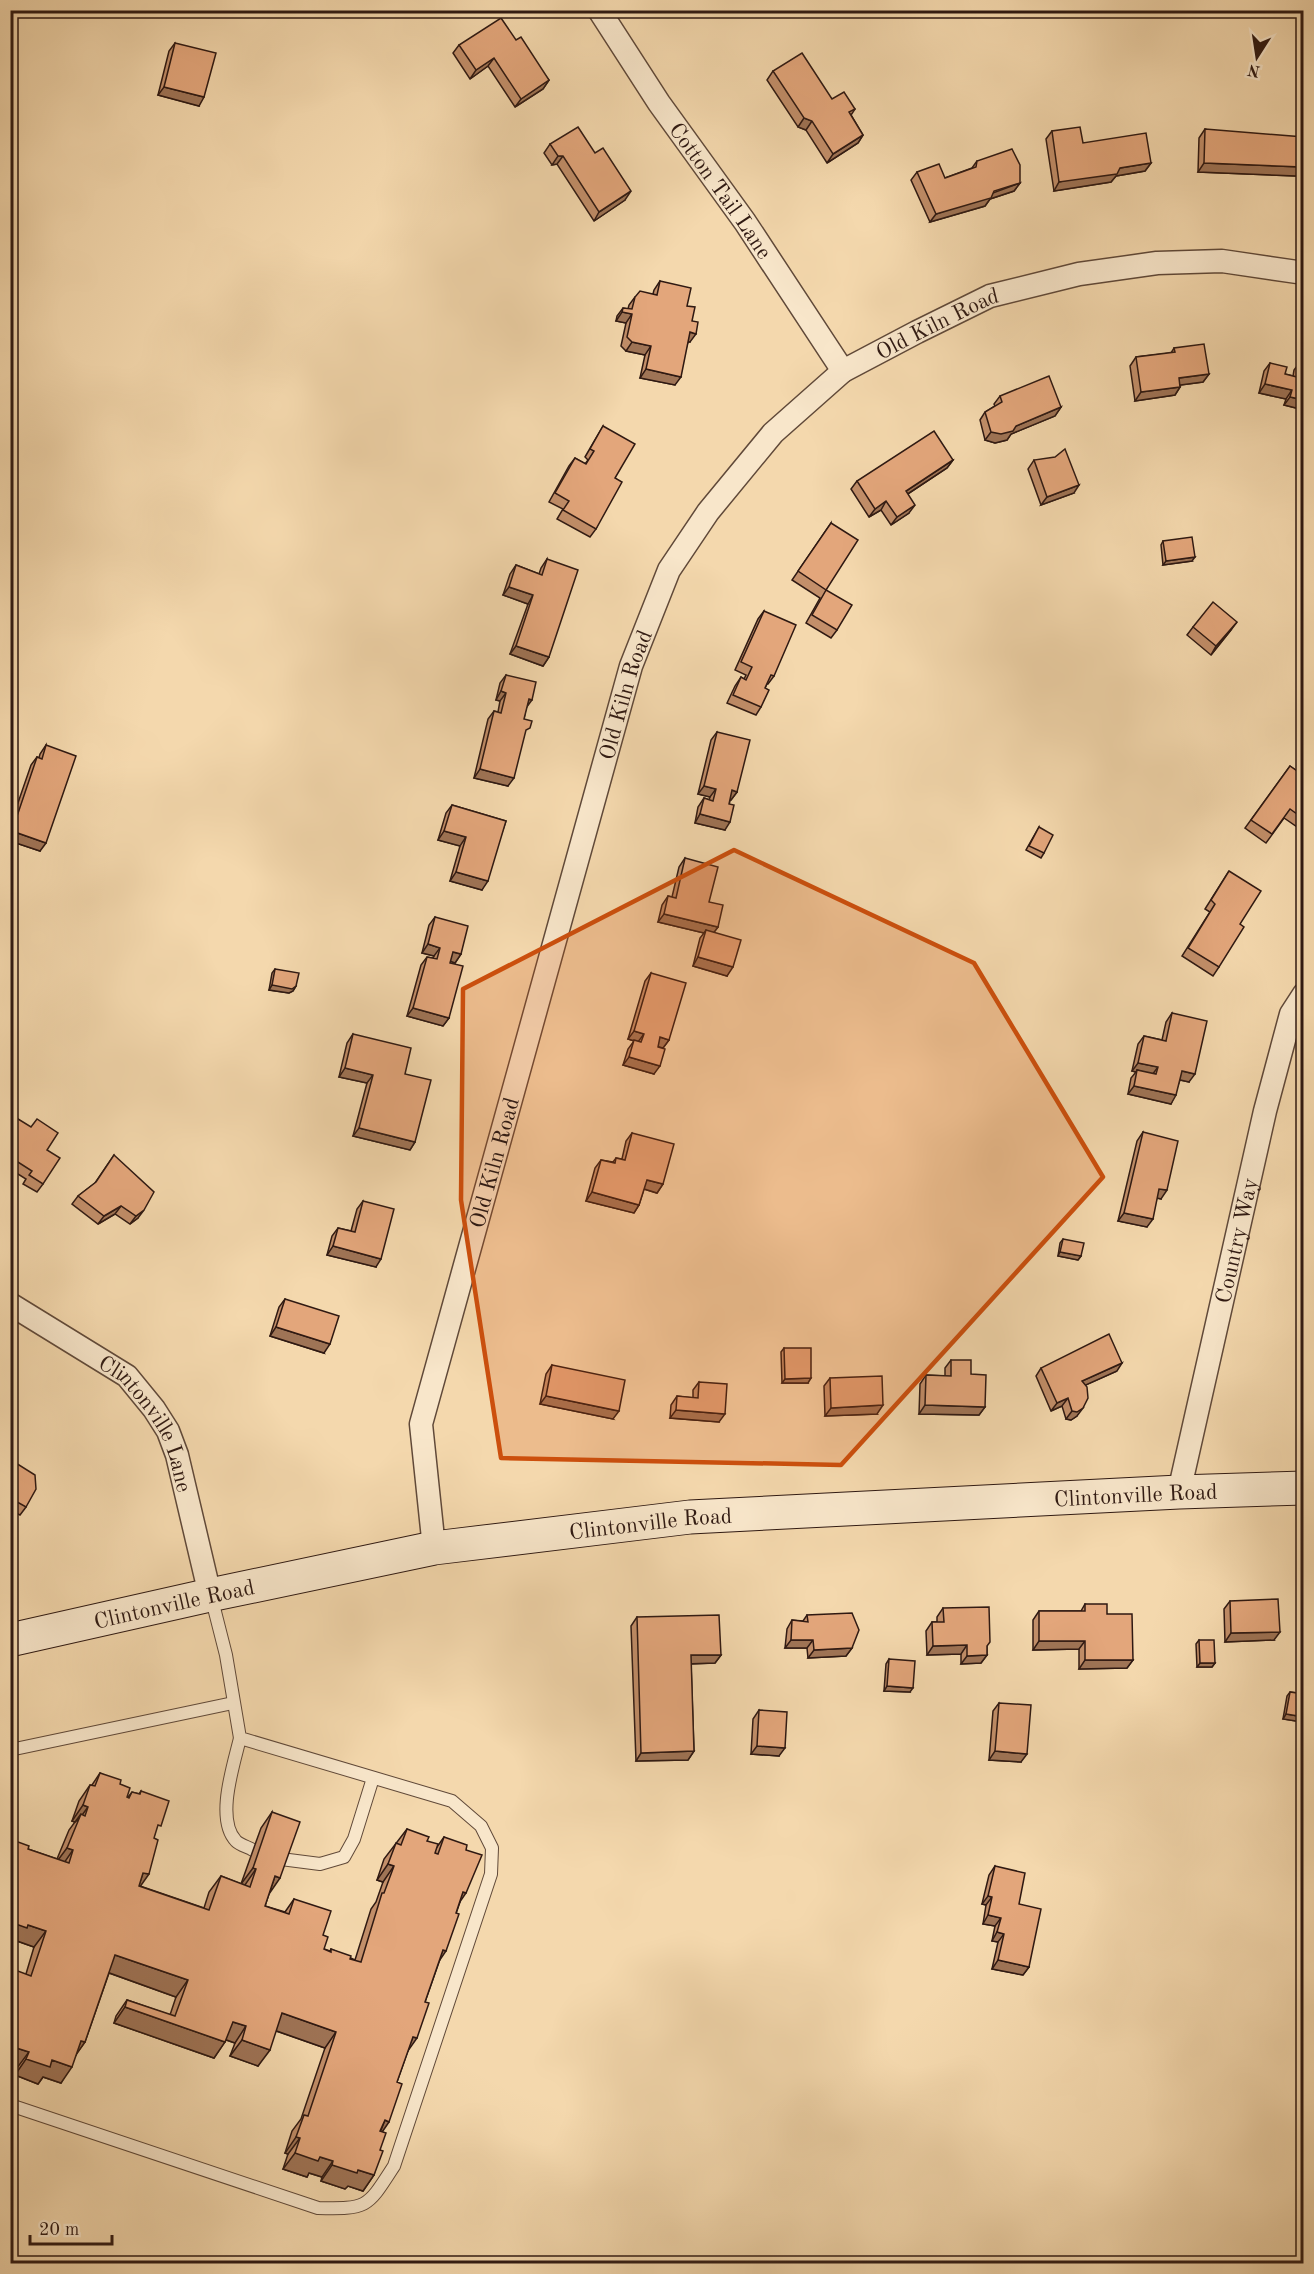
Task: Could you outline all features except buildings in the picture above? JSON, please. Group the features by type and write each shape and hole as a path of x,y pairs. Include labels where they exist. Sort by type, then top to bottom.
{"main road":[{"name":"Clintonville Road","path":"10,1640 210,1594 434,1548 690,1517 1179,1492 1304,1488"}],"street":[{"name":"Cotton Tail Lane","path":"599,10 660,103 745,222 843,371"},
{"name":"Old Kiln Road","path":"434,1548 421,1424 632,666 669,570 708,512 773,433 843,371 990,296 1079,274 1157,263 1222,261 1304,273"},
{"name":"Country Way","path":"1179,1492 1265,1111 1291,1014 1304,994"},
{"name":"Clintonville Lane","path":"10,1304 127,1376 154,1408 168,1431 177,1455 210,1594"}],"lane":[{"path":"210,1594 226,1655 240,1738 226,1799 228,1826 236,1842 253,1850"},
{"path":"10,1750 233,1703"},
{"path":"10,2105 318,2208 354,2209 373,2199 394,2166 491,1874 492,1848 481,1826 452,1801 240,1738"},
{"path":"281,1859 320,1864 344,1857 354,1839 373,1778"}],"highlighted area":[{"path":"734,850 974,963 1103,1177 841,1465 501,1458 461,1200 463,989"}]}
